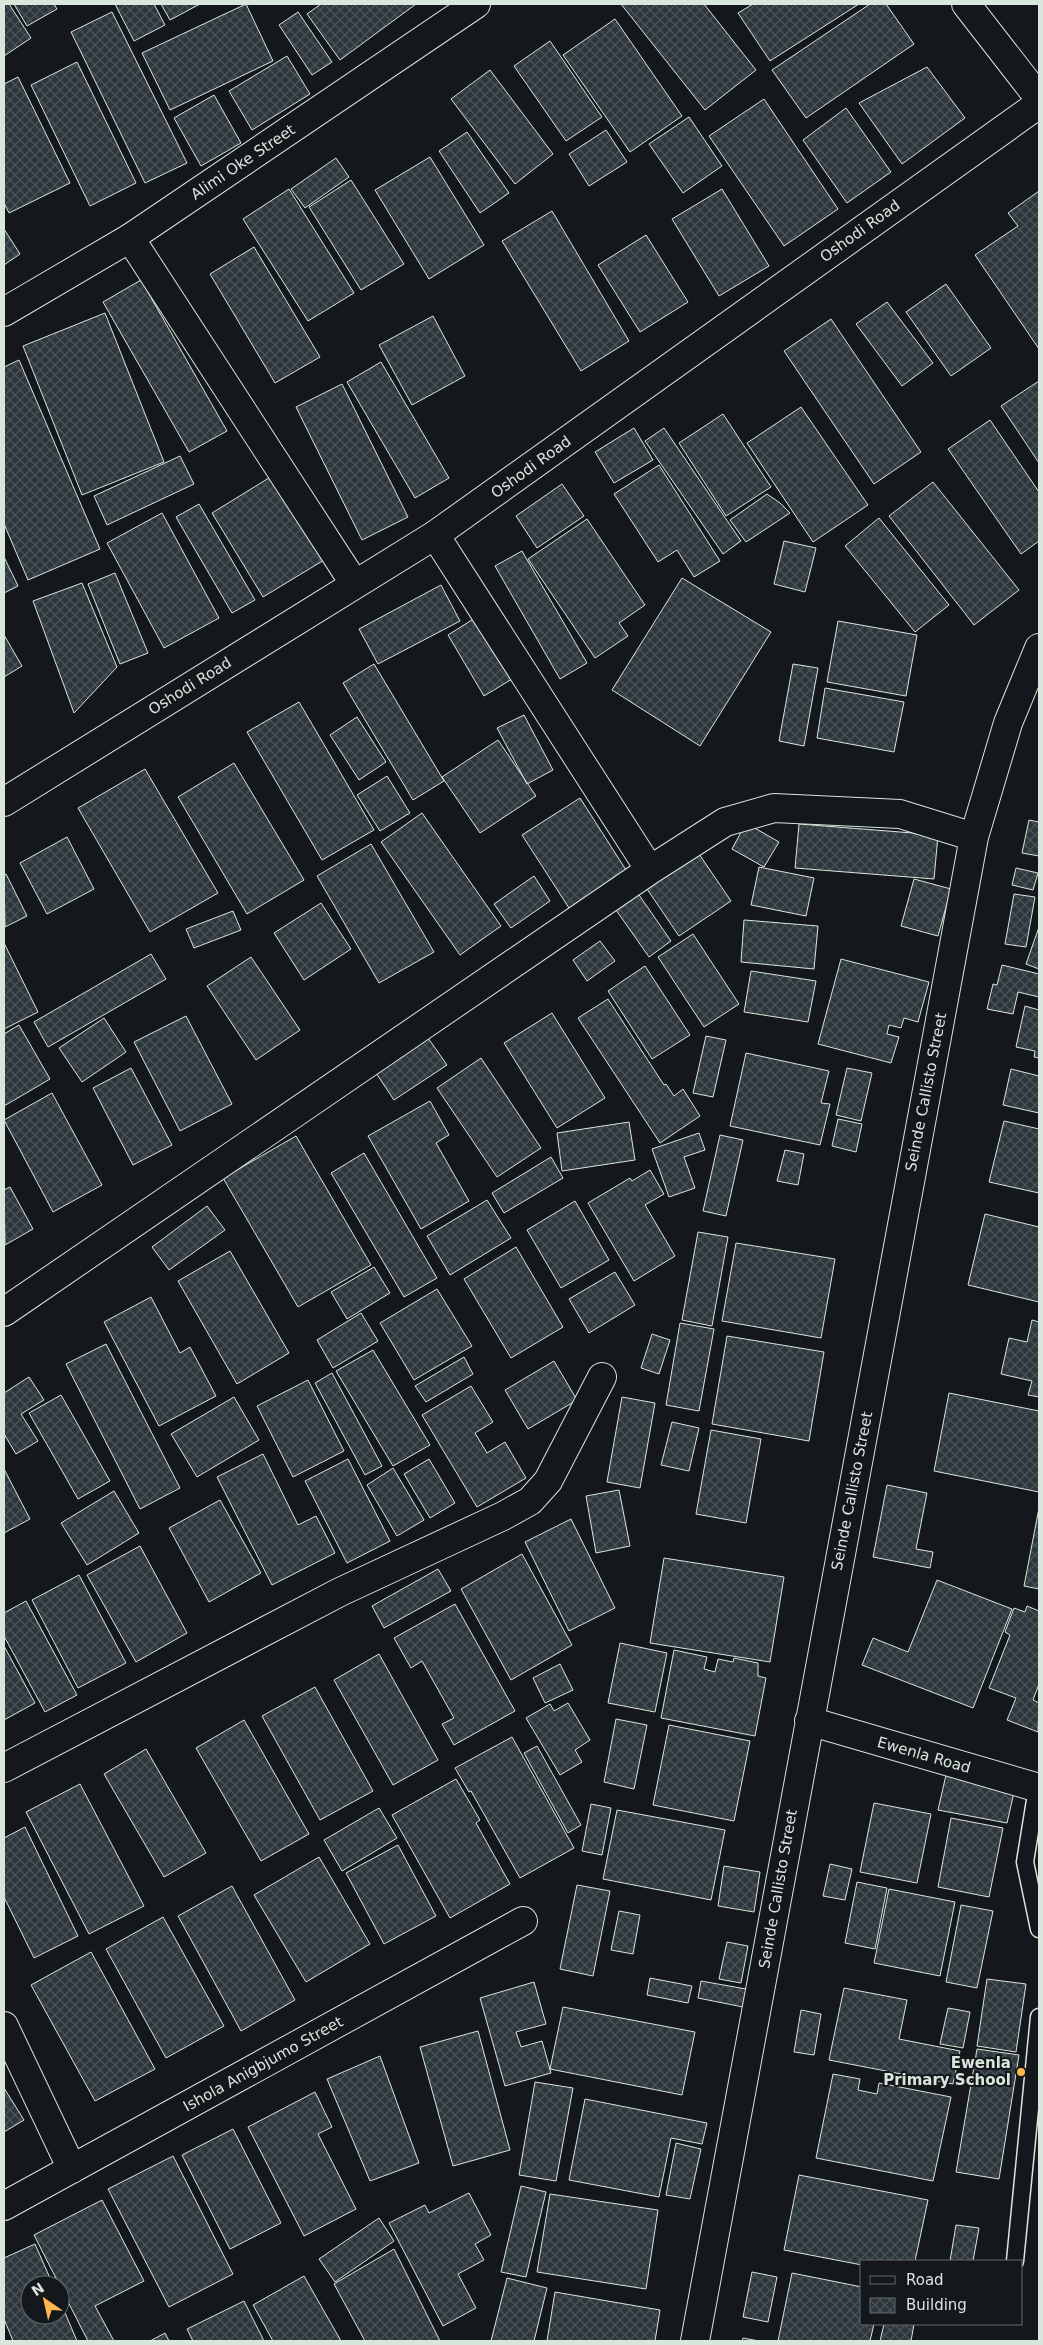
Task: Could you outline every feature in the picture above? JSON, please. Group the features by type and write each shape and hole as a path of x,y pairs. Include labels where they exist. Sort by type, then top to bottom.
{"street":[{"path":"966,4 1039,98"},
{"name":"Alimi Oke Street","path":"4,312 130,238 472,5"},
{"name":"Oshodi Road","path":"4,802 435,535 1039,104"},
{"path":"130,238 354,584"},
{"path":"435,535 650,870"},
{"name":"Seinde Callisto Street","path":"695,2341 974,837 1008,723 1039,648"},
{"path":"4,1312 650,870 725,822 774,808 900,814 974,837"},
{"path":"4,1768 340,1592 503,1516 530,1501 548,1482 602,1377"},
{"name":"Ewenla Road","path":"809,1722 1038,1788"},
{"name":"Ishola Anigbjumo Street","path":"4,2206 523,1921"},
{"path":"4,2026 72,2169"}],"lane":[{"path":"1038,1788 1025,1862 1039,1929"},
{"path":"1015,2260 1039,2017"}],"building":[{"path":"4,4 9,4 31,38 4,56"},
{"path":"14,4 54,4 57,9 27,26"},
{"path":"115,4 154,4 165,25 134,41"},
{"path":"161,4 200,4 170,20"},
{"path":"246,4 273,61 170,110 142,53"},
{"path":"321,4 416,4 340,60 307,14"},
{"path":"621,4 704,4 756,70 705,110"},
{"path":"753,4 859,4 770,61 738,13"},
{"path":"870,4 886,4 914,44 806,118 772,70"},
{"path":"112,12 187,163 145,183 71,32"},
{"path":"298,12 332,62 312,75 279,25"},
{"path":"615,19 682,116 630,152 563,55"},
{"path":"550,41 602,117 566,141 514,66"},
{"path":"287,56 310,94 252,130 229,91"},
{"path":"77,62 136,183 90,206 31,85"},
{"path":"927,67 965,118 902,164 859,103"},
{"path":"490,70 553,154 515,184 451,99"},
{"path":"18,77 70,183 9,213 4,203 4,84"},
{"path":"214,95 241,143 201,166 174,118"},
{"path":"764,99 838,209 784,246 709,136"},
{"path":"846,108 891,172 847,203 803,140"},
{"path":"689,117 722,166 683,193 649,144"},
{"path":"606,130 627,162 589,186 569,154"},
{"path":"467,132 509,193 480,213 439,151"},
{"path":"430,157 484,245 429,279 375,190"},
{"path":"336,158 349,177 305,208 291,189"},
{"path":"351,180 404,264 361,290 309,207"},
{"path":"289,189 354,293 308,321 243,219"},
{"path":"722,189 769,266 719,296 672,219"},
{"path":"1039,191 1039,349 975,255 1018,226 1008,213"},
{"path":"552,211 629,341 581,371 502,241"},
{"path":"4,229 20,254 4,265"},
{"path":"646,235 688,302 640,332 598,265"},
{"path":"254,247 320,357 275,383 210,274"},
{"path":"141,280 227,431 189,452 103,302"},
{"path":"946,284 991,348 951,376 906,312"},
{"path":"887,302 933,363 902,386 856,324"},
{"path":"105,313 164,462 82,495 23,346"},
{"path":"433,316 465,376 412,405 379,345"},
{"path":"831,319 921,452 874,484 784,351"},
{"path":"19,360 100,549 28,580 4,524 4,367"},
{"path":"381,362 449,478 415,498 347,382"},
{"path":"1039,381 1039,463 1001,406"},
{"path":"342,384 408,517 362,540 296,407"},
{"path":"801,407 868,505 813,542 747,443"},
{"path":"723,414 771,487 726,516 679,443"},
{"path":"990,420 1039,492 1039,541 1021,554 948,449"},
{"path":"634,428 653,460 614,483 595,452"},
{"path":"664,428 741,541 723,554 645,441"},
{"path":"180,456 194,484 107,525 94,496"},
{"path":"659,465 720,561 694,577 677,550 658,562 614,494"},
{"path":"277,473 329,557 263,597 212,513"},
{"path":"933,482 1019,590 974,625 889,516"},
{"path":"562,484 584,516 537,548 516,516"},
{"path":"767,494 790,513 746,542 730,520"},
{"path":"199,504 255,600 232,613 176,517"},
{"path":"162,513 219,618 164,648 107,543"},
{"path":"879,518 949,605 915,632 845,546"},
{"path":"587,519 645,605 619,623 628,636 595,658 528,559"},
{"path":"784,541 816,548 805,592 774,584"},
{"path":"522,551 587,663 560,679 495,566"},
{"path":"4,557 18,586 4,593"},
{"path":"115,573 148,653 120,664 88,584"},
{"path":"682,578 771,632 700,746 612,690"},
{"path":"82,583 117,667 74,713 33,601"},
{"path":"441,585 460,621 378,664 359,629"},
{"path":"475,618 512,679 484,696 448,635"},
{"path":"838,621 917,635 906,696 827,682"},
{"path":"4,635 22,666 4,677"},
{"path":"374,664 444,781 413,800 343,683"},
{"path":"793,664 818,668 804,746 779,741"},
{"path":"825,688 904,702 894,752 817,738"},
{"path":"299,702 374,830 322,860 247,732"},
{"path":"524,715 553,770 527,784 497,728"},
{"path":"357,717 386,762 359,780 330,735"},
{"path":"498,740 536,796 480,833 442,777"},
{"path":"234,763 304,880 247,914 178,797"},
{"path":"145,769 218,893 150,932 78,808"},
{"path":"387,776 410,813 380,831 357,795"},
{"path":"580,798 626,870 569,908 522,835"},
{"path":"422,813 501,926 460,955 381,842"},
{"path":"1029,820 1039,822 1039,856 1022,853"},
{"path":"746,823 779,842 764,867 732,849"},
{"path":"799,824 938,835 934,879 795,868"},
{"path":"67,837 94,889 47,914 20,863"},
{"path":"371,844 434,952 379,983 317,876"},
{"path":"699,854 731,901 679,936 647,889"},
{"path":"759,867 814,878 806,916 751,905"},
{"path":"1016,868 1038,873 1033,890 1012,885"},
{"path":"6,874 27,916 5,927 4,875"},
{"path":"534,876 550,901 511,928 494,904"},
{"path":"914,879 951,889 938,936 901,926"},
{"path":"637,892 671,941 649,957 614,907"},
{"path":"1014,894 1035,897 1026,947 1005,944"},
{"path":"321,903 351,949 304,980 274,933"},
{"path":"233,911 241,930 194,948 186,929"},
{"path":"744,920 818,926 814,969 741,962"},
{"path":"1039,927 1039,969 1026,964"},
{"path":"693,934 739,1004 704,1027 658,957"},
{"path":"600,941 615,961 587,981 573,960"},
{"path":"4,943 38,1012 4,1029"},
{"path":"151,954 166,979 48,1047 34,1022"},
{"path":"251,957 300,1030 256,1060 207,986"},
{"path":"841,959 929,982 918,1022 904,1018 901,1028 889,1025 887,1034 899,1037 891,1063 818,1044"},
{"path":"1002,965 1039,974 1039,997 1018,992 1013,1014 987,1009 993,984 997,985"},
{"path":"645,966 690,1035 652,1059 608,991"},
{"path":"751,971 816,981 808,1022 744,1012"},
{"path":"608,999 664,1085 666,1084 674,1096 683,1089 700,1116 660,1143 578,1018"},
{"path":"1025,1006 1039,1010 1039,1058 1034,1057 1035,1051 1016,1047"},
{"path":"552,1013 605,1098 557,1128 504,1043"},
{"path":"186,1016 232,1104 180,1131 134,1042"},
{"path":"104,1018 126,1052 82,1082 59,1048"},
{"path":"19,1025 50,1079 4,1106 4,1034"},
{"path":"706,1036 726,1040 713,1097 693,1093"},
{"path":"428,1038 447,1065 394,1100 376,1073"},
{"path":"746,1053 829,1071 821,1103 830,1104 820,1145 730,1126"},
{"path":"481,1058 541,1148 497,1177 437,1088"},
{"path":"131,1068 172,1145 133,1165 93,1088"},
{"path":"847,1068 872,1073 861,1121 836,1115"},
{"path":"1011,1069 1039,1076 1039,1113 1003,1105"},
{"path":"52,1093 102,1185 53,1212 4,1120"},
{"path":"430,1101 449,1135 436,1143 469,1201 421,1229 368,1136"},
{"path":"838,1119 862,1124 856,1152 832,1146"},
{"path":"1004,1121 1039,1129 1039,1193 989,1182"},
{"path":"629,1122 635,1160 562,1171 557,1133"},
{"path":"699,1133 705,1150 684,1157 695,1188 669,1197 652,1149"},
{"path":"720,1135 743,1140 726,1216 703,1211"},
{"path":"296,1136 371,1265 298,1307 223,1178"},
{"path":"785,1150 804,1154 798,1185 777,1181"},
{"path":"364,1153 437,1278 404,1297 331,1173"},
{"path":"551,1157 563,1178 504,1213 492,1193"},
{"path":"650,1170 664,1194 645,1205 675,1256 634,1281 588,1203 630,1178 632,1181"},
{"path":"10,1187 33,1229 5,1245 4,1190"},
{"path":"487,1200 511,1238 450,1275 427,1236"},
{"path":"575,1201 609,1260 561,1288 527,1230"},
{"path":"207,1206 225,1230 169,1270 152,1247"},
{"path":"985,1214 1039,1227 1039,1302 968,1285"},
{"path":"698,1232 728,1237 712,1326 682,1320"},
{"path":"736,1243 835,1259 821,1338 722,1321"},
{"path":"516,1247 563,1327 511,1358 464,1279"},
{"path":"230,1251 289,1353 237,1384 178,1281"},
{"path":"374,1267 390,1293 347,1319 331,1292"},
{"path":"615,1272 635,1305 589,1333 569,1299"},
{"path":"437,1289 472,1346 414,1380 380,1323"},
{"path":"151,1297 180,1353 190,1347 216,1396 159,1426 104,1322"},
{"path":"361,1313 378,1341 333,1368 317,1340"},
{"path":"1032,1320 1039,1322 1039,1397 1028,1395 1032,1381 1001,1374 1009,1338 1027,1342"},
{"path":"680,1323 714,1329 699,1411 666,1405"},
{"path":"652,1334 670,1340 659,1374 641,1368"},
{"path":"727,1336 824,1352 809,1441 712,1424"},
{"path":"106,1344 180,1488 140,1509 66,1364"},
{"path":"373,1350 430,1445 393,1466 336,1371"},
{"path":"464,1357 473,1374 426,1402 415,1386"},
{"path":"554,1361 577,1400 528,1429 505,1390"},
{"path":"332,1373 382,1466 365,1475 315,1383"},
{"path":"29,1377 44,1400 21,1414 38,1441 16,1454 4,1434 4,1393"},
{"path":"308,1380 344,1451 293,1477 257,1406"},
{"path":"471,1386 493,1422 475,1433 487,1453 505,1442 526,1478 477,1507 422,1415"},
{"path":"949,1393 1039,1411 1039,1492 934,1471"},
{"path":"61,1395 110,1481 78,1499 29,1413"},
{"path":"234,1397 259,1440 197,1477 171,1434"},
{"path":"622,1397 655,1403 640,1488 607,1482"},
{"path":"672,1422 699,1428 689,1471 661,1465"},
{"path":"711,1430 761,1439 746,1523 696,1514"},
{"path":"263,1454 298,1525 316,1516 335,1553 272,1585 217,1477"},
{"path":"348,1459 390,1541 347,1563 305,1481"},
{"path":"429,1459 455,1503 430,1518 404,1474"},
{"path":"393,1468 424,1520 397,1536 367,1485"},
{"path":"4,1469 30,1519 4,1533"},
{"path":"887,1485 927,1493 916,1549 933,1552 930,1568 873,1557"},
{"path":"619,1490 630,1546 596,1553 586,1496"},
{"path":"114,1491 139,1533 87,1565 61,1523"},
{"path":"220,1500 261,1573 209,1602 169,1528"},
{"path":"1039,1508 1039,1589 1024,1586"},
{"path":"571,1519 615,1608 569,1631 525,1542"},
{"path":"140,1546 187,1633 136,1662 87,1575"},
{"path":"522,1554 572,1645 511,1680 461,1589"},
{"path":"664,1558 784,1577 770,1662 650,1643"},
{"path":"438,1569 451,1591 384,1628 372,1606"},
{"path":"79,1575 126,1663 78,1688 32,1600"},
{"path":"937,1580 1012,1609 973,1708 862,1665 873,1638 908,1652"},
{"path":"26,1601 77,1695 45,1712 4,1636 4,1613"},
{"path":"455,1604 515,1711 454,1745 442,1724 454,1718 422,1661 411,1668 394,1638"},
{"path":"1027,1606 1039,1611 1039,1684 1033,1700 1039,1703 1038,1732 1007,1720 1016,1698 989,1688 1010,1635 1005,1632 1014,1608 1025,1612"},
{"path":"620,1643 667,1653 655,1712 608,1703"},
{"path":"4,1646 35,1703 4,1720"},
{"path":"674,1650 707,1657 704,1669 715,1672 718,1659 733,1662 734,1658 758,1663 758,1676 766,1678 755,1736 661,1718"},
{"path":"379,1654 438,1760 393,1785 334,1680"},
{"path":"560,1664 573,1690 545,1703 533,1678"},
{"path":"315,1687 373,1791 320,1820 262,1716"},
{"path":"568,1703 590,1740 575,1750 582,1762 560,1775 526,1718 550,1704 554,1711"},
{"path":"616,1719 647,1725 634,1789 604,1782"},
{"path":"244,1720 309,1834 261,1861 196,1748"},
{"path":"669,1725 750,1741 734,1821 653,1805"},
{"path":"512,1737 574,1848 520,1878 471,1791 469,1792 455,1768"},
{"path":"537,1746 581,1825 568,1833 524,1753"},
{"path":"146,1749 206,1853 164,1877 104,1774"},
{"path":"946,1775 1015,1788 1007,1823 938,1810"},
{"path":"456,1779 480,1820 476,1823 510,1884 450,1918 392,1815"},
{"path":"80,1784 144,1906 89,1934 26,1812"},
{"path":"874,1803 931,1814 917,1883 860,1872"},
{"path":"591,1804 611,1808 602,1855 582,1851"},
{"path":"379,1808 397,1838 342,1871 324,1840"},
{"path":"617,1810 725,1830 711,1900 603,1879"},
{"path":"951,1818 1003,1828 989,1897 938,1887"},
{"path":"25,1827 78,1936 34,1958 4,1897 4,1838"},
{"path":"398,1845 436,1916 384,1944 346,1873"},
{"path":"319,1857 370,1944 306,1982 254,1895"},
{"path":"830,1864 852,1869 845,1900 823,1896"},
{"path":"724,1866 760,1872 754,1912 718,1906"},
{"path":"857,1882 887,1888 875,1949 845,1943"},
{"path":"577,1885 610,1891 593,1976 560,1969"},
{"path":"232,1886 295,2000 241,2031 178,1916"},
{"path":"889,1889 955,1902 940,1976 874,1963"},
{"path":"961,1905 993,1911 977,1988 946,1982"},
{"path":"619,1911 640,1915 633,1954 611,1950"},
{"path":"163,1917 224,2026 166,2058 106,1949"},
{"path":"727,1942 748,1946 741,1983 719,1979"},
{"path":"91,1952 155,2069 95,2101 31,1985"},
{"path":"650,1978 692,1986 688,2003 647,1995"},
{"path":"987,1979 1026,1984 1016,2052 977,2046"},
{"path":"701,1981 746,1989 743,2007 698,1998"},
{"path":"534,1982 546,2024 516,2032 521,2047 542,2041 551,2073 505,2086 480,1998"},
{"path":"844,1988 907,2000 899,2039 960,2051 953,2084 829,2060"},
{"path":"563,2007 695,2032 682,2095 550,2069"},
{"path":"948,2008 970,2012 963,2048 940,2044"},
{"path":"801,2010 821,2014 814,2055 794,2052"},
{"path":"478,2031 510,2150 453,2166 420,2047"},
{"path":"977,2049 1019,2055 999,2179 956,2172"},
{"path":"380,2056 419,2163 370,2181 327,2079"},
{"path":"833,2074 860,2079 858,2090 877,2094 879,2083 951,2097 933,2181 816,2158"},
{"path":"535,2082 573,2088 556,2181 519,2175"},
{"path":"4,2088 24,2120 4,2132"},
{"path":"315,2092 332,2127 318,2134 356,2209 304,2236 248,2127"},
{"path":"585,2099 707,2123 702,2144 671,2138 659,2197 569,2180"},
{"path":"233,2129 281,2223 230,2249 182,2155"},
{"path":"676,2143 701,2149 690,2199 666,2195"},
{"path":"173,2156 233,2274 169,2307 108,2189"},
{"path":"799,2175 928,2200 915,2260 860,2260 860,2265 784,2250"},
{"path":"521,2186 546,2192 526,2277 501,2272"},
{"path":"469,2193 491,2235 475,2244 484,2260 458,2274 476,2308 443,2326 389,2223 425,2205 429,2213"},
{"path":"550,2194 658,2210 646,2289 537,2272"},
{"path":"102,2200 144,2281 95,2306 114,2341 88,2341 70,2306 70,2275 54,2275 34,2235"},
{"path":"379,2218 394,2241 335,2282 319,2259"},
{"path":"956,2225 979,2228 973,2260 950,2260"},
{"path":"35,2244 49,2275 20,2275 20,2325 70,2325 77,2341 13,2341 4,2319 4,2258"},
{"path":"394,2249 440,2341 365,2341 334,2284"},
{"path":"752,2272 777,2277 768,2322 743,2317"},
{"path":"792,2273 860,2287 860,2325 874,2325 870,2341 778,2341"},
{"path":"304,2276 341,2341 273,2341 253,2305"},
{"path":"507,2278 547,2288 534,2341 491,2341"},
{"path":"555,2292 660,2310 655,2341 547,2341"},
{"path":"244,2301 264,2341 193,2341 187,2329"},
{"path":"884,2325 914,2325 911,2341 880,2341"},
{"path":"165,2333 169,2341 150,2341"},
{"path":"743,2338 759,2341 742,2341"}],"place":[{"name":"Ewenla Primary School","path":"1021,2072"}]}
